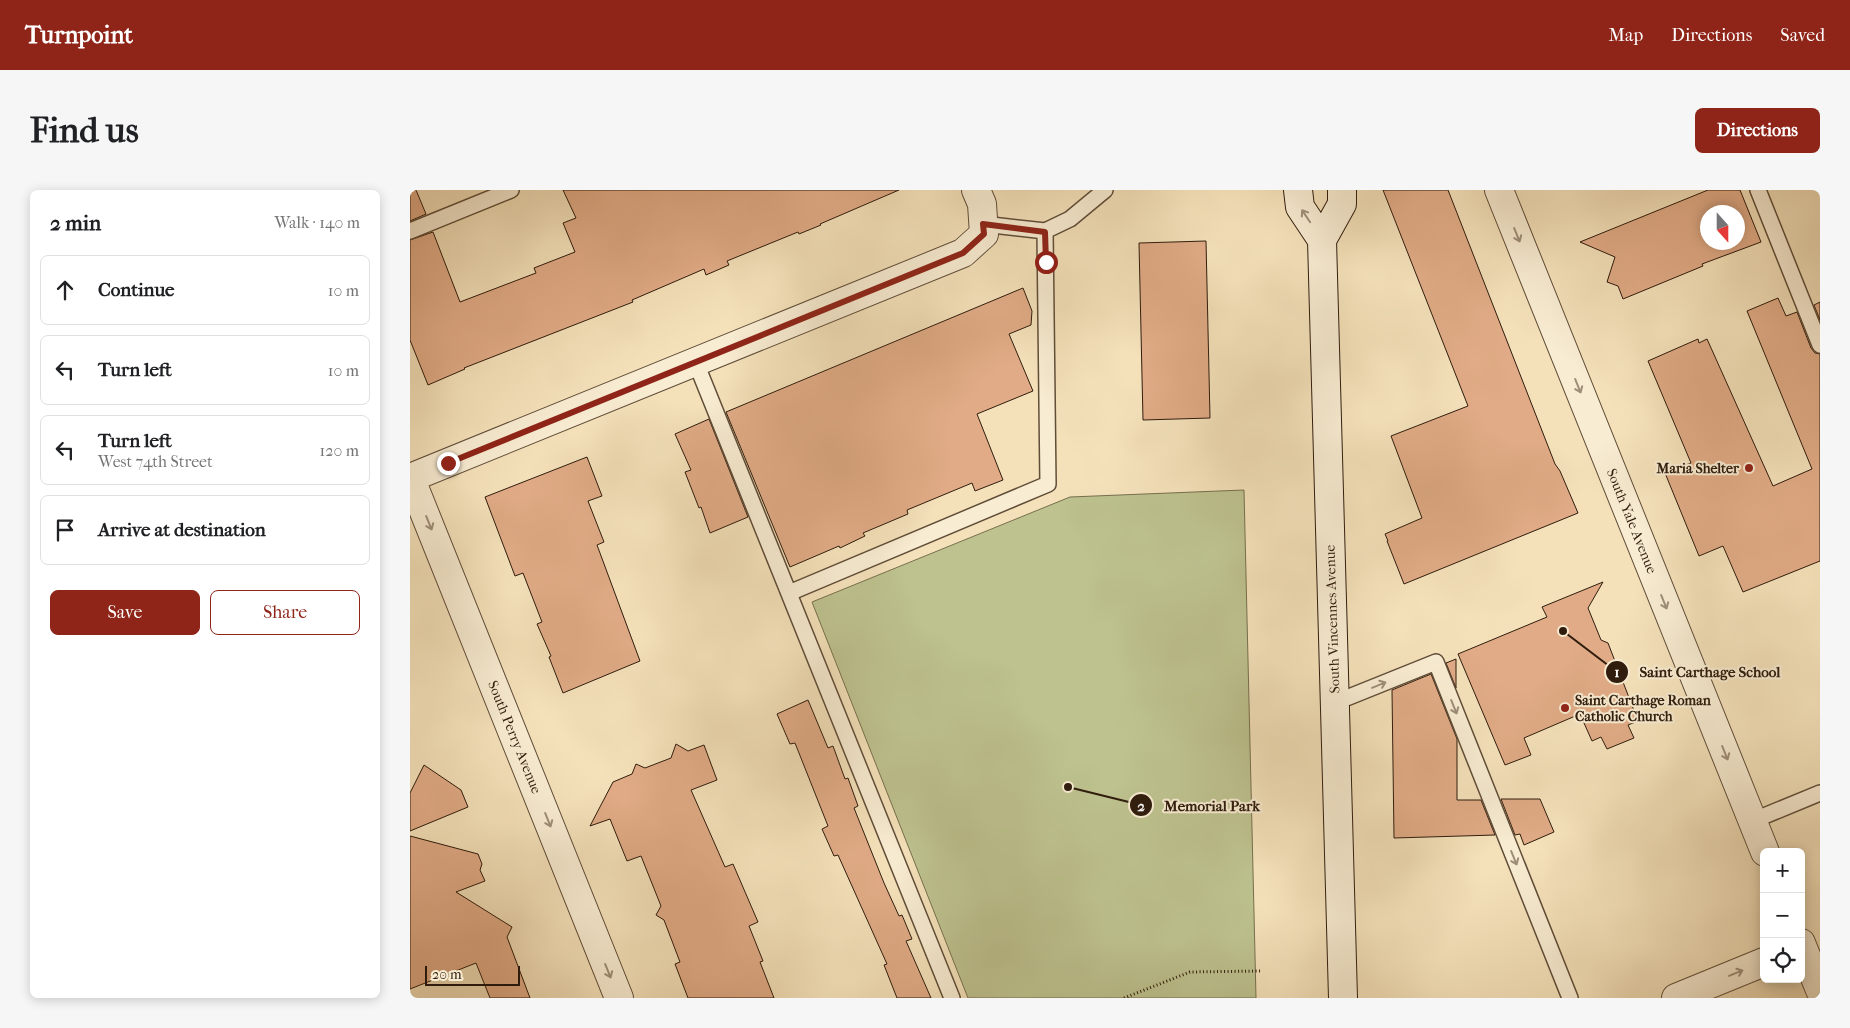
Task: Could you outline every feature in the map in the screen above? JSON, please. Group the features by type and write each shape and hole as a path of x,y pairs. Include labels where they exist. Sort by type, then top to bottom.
{"street":[{"path":"410,478 963,253 983,229 982,204 976,190"},
{"path":"1298,190 1300,207 1322,240 1342,204 1342,190"},
{"name":"South Yale Avenue","path":"1499,190 1762,848"},
{"name":"South Vincennes Avenue","path":"1322,240 1343,998"},
{"name":"South Perry Avenue","path":"410,478 619,998"},
{"path":"1806,944 1820,990"},
{"path":"1676,998 1760,964"}],"lane":[{"path":"410,231 510,190"},
{"path":"983,229 1045,232 1070,219 1105,190"},
{"path":"1758,190 1820,345"},
{"path":"789,593 1048,484 1045,232"},
{"path":"696,362 952,998"},
{"path":"1334,703 1436,662 1570,998"},
{"path":"1752,821 1820,793"}],"path":[{"path":"1124,998 1190,972 1262,971"}],"green space":[{"path":"1244,490 1256,998 968,998 812,602 1070,497"}],"building":[{"path":"410,190 416,190 426,214 410,221"},
{"path":"563,190 899,190 821,225 799,234 798,232 727,261 729,265 706,275 704,269 632,300 633,302 464,368 428,385 410,340 410,240 433,232 460,302 536,273 534,268 575,252 563,223 576,218"},
{"path":"1383,190 1448,190 1555,464 1560,471 1578,513 1404,584 1385,534 1422,518 1391,436 1468,406"},
{"path":"1708,190 1740,190 1761,242 1745,248 1745,205 1700,205 1700,250 1740,250 1702,264 1703,266 1623,299 1618,286 1607,282 1615,257 1580,242"},
{"path":"1206,241 1210,418 1143,420 1139,243"},
{"path":"1023,288 1032,311 1031,325 1009,334 1033,391 977,414 1003,480 975,491 972,483 907,510 908,514 863,533 865,536 840,548 839,546 790,567 726,412"},
{"name":"Maria Shelter","path":"1778,298 1786,316 1797,312 1811,348 1815,353 1820,354 1820,561 1743,592 1723,546 1699,556 1665,473 1691,463 1648,361 1698,339 1699,343 1707,339 1773,486 1812,469 1747,311"},
{"path":"1820,302 1820,320 1814,305"},
{"path":"709,419 748,517 710,533 701,507 699,508 685,472 691,470 675,434"},
{"path":"587,457 602,496 588,501 604,542 597,545 640,661 563,693 549,657 551,656 537,624 542,622 523,573 515,576 485,497"},
{"path":"1603,582 1588,608 1601,640 1608,643 1638,721 1628,725 1634,738 1607,749 1601,737 1592,741 1580,714 1524,738 1531,755 1505,765 1458,654 1547,617 1542,607"},
{"path":"1456,659 1456,688 1446,663"},
{"path":"1431,674 1457,739 1457,800 1481,800 1495,835 1394,838 1392,690"},
{"path":"808,700 828,748 833,746 845,779 848,778 858,806 854,808 884,883 899,916 902,915 912,939 906,941 931,998 897,998 884,965 887,964 838,855 834,856 822,829 828,826 795,743 790,744 777,714"},
{"path":"676,744 688,751 704,745 717,780 691,790 725,867 733,864 758,922 749,926 763,961 760,962 774,998 688,998 675,964 680,962 664,920 656,915 661,906 641,856 627,861 610,819 590,826 613,782 632,774 636,764 645,768 671,758"},
{"path":"424,765 461,790 468,807 410,831 410,793"},
{"path":"1501,799 1540,799 1554,832 1524,845 1520,834 1515,835"},
{"path":"410,836 478,854 482,864 480,870 485,881 456,892 512,927 507,937 530,998 490,998 476,963 410,989"}],"place":[{"name":"Maria Shelter","path":"1749,468"},
{"name":"Saint Carthage School","path":"1563,631"},
{"name":"Saint Carthage Roman Catholic Church","path":"1565,708"},
{"name":"Memorial Park","path":"1068,787"}],"route":[{"path":"448,463 963,253 984,234 983,224 1045,232 1046,262"}]}
